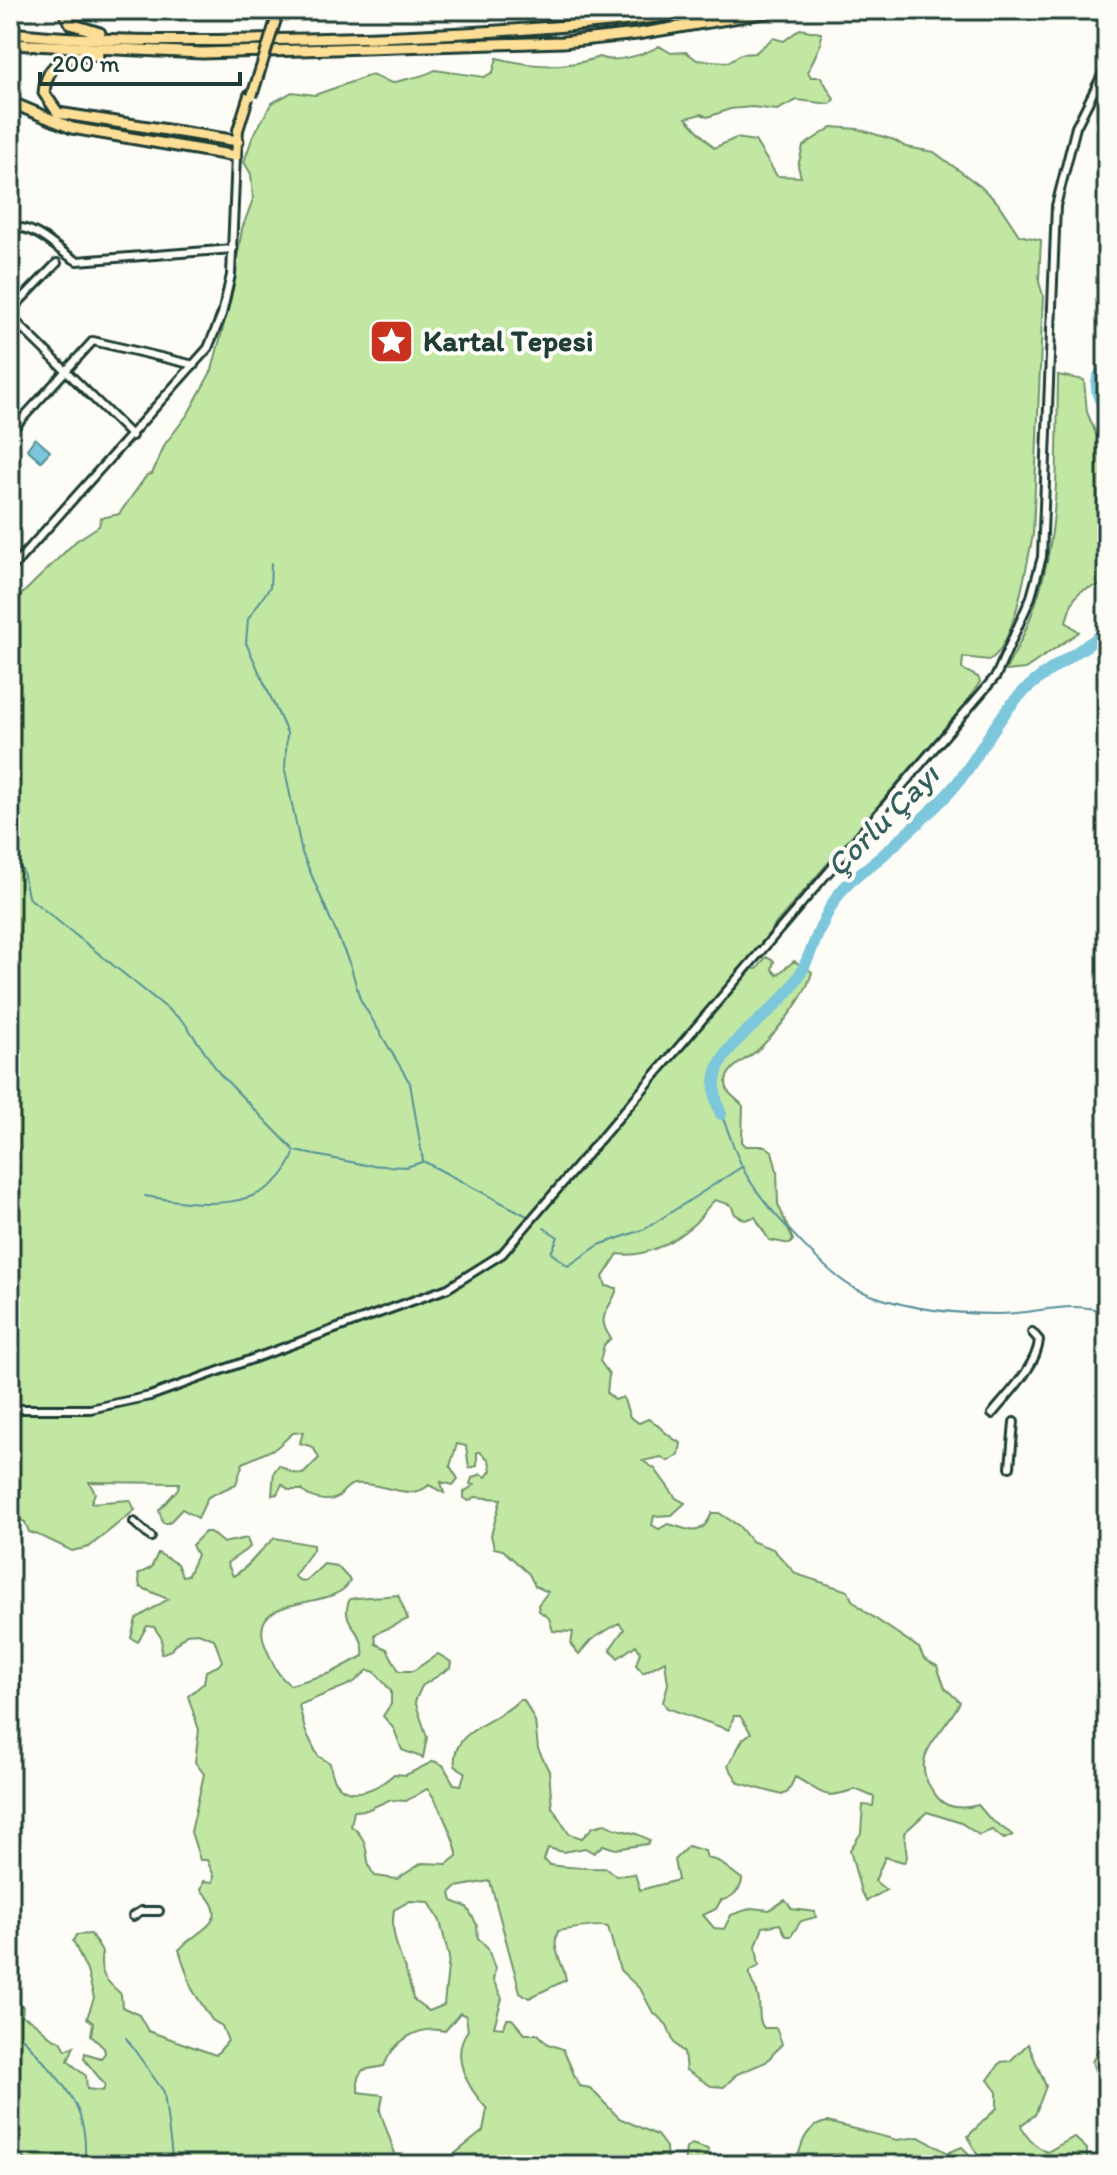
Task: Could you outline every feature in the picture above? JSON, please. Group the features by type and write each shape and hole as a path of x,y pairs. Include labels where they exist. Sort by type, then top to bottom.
{"highway":[{"path":"63,10 71,24 81,29 134,39"},
{"path":"10,33 184,41 527,32 710,10"},
{"path":"10,44 134,52 253,52 563,42 637,34 781,10"},
{"path":"134,52 77,56 56,62 45,81 44,93 50,105 58,113 70,116 238,141"},
{"path":"10,102 44,119 72,128 236,156"}],"main road":[{"path":"236,156 250,95 276,10"}],"street":[{"path":"10,1409 90,1409 150,1396 448,1288 502,1254 996,676 1031,597 1042,557 1051,256 1058,192 1076,127 1107,65"},
{"path":"11,565 132,436 208,348 222,314 233,249 236,156"},
{"path":"10,227 26,227 38,232 77,261 233,249"},
{"path":"57,263 10,314 132,436"},
{"path":"10,432 93,341 194,365"},
{"path":"992,1414 1018,1382 1038,1347 1039,1340 1032,1332"},
{"path":"1010,1467 1014,1422"},
{"path":"134,1522 151,1537"},
{"path":"133,1916 141,1911 159,1911"}],"green space":[{"path":"800,29 821,33 821,43 808,72 811,77 821,77 834,99 830,104 797,100 777,110 752,107 730,109 708,117 701,114 686,118 714,148 736,138 755,141 777,176 801,177 798,166 803,146 832,127 858,129 906,147 934,152 997,202 1019,235 1041,240 1039,282 1043,295 1033,535 1018,604 1006,640 989,660 963,657 962,669 978,677 980,682 964,706 777,922 748,962 750,968 757,969 766,957 774,961 772,969 777,975 794,961 812,972 804,992 783,1023 760,1048 730,1071 726,1082 730,1093 743,1106 742,1142 746,1146 765,1146 772,1151 777,1171 778,1204 793,1240 790,1244 769,1240 755,1217 745,1220 735,1214 731,1205 715,1200 694,1224 677,1237 639,1254 618,1254 603,1277 606,1286 617,1288 604,1317 611,1338 604,1345 600,1361 609,1374 607,1393 615,1400 623,1397 630,1417 639,1423 648,1419 681,1443 679,1455 668,1461 661,1457 643,1461 655,1469 676,1498 685,1503 672,1515 654,1516 652,1525 659,1529 668,1524 698,1530 712,1513 719,1513 739,1526 751,1541 773,1549 796,1574 848,1591 852,1600 867,1613 919,1648 924,1659 937,1666 945,1688 960,1702 929,1748 924,1771 928,1784 946,1805 961,1808 978,1805 990,1819 1013,1835 1004,1839 992,1830 979,1835 961,1823 927,1812 904,1833 907,1857 904,1862 885,1857 875,1881 886,1890 867,1901 861,1892 850,1850 861,1833 863,1805 873,1806 874,1797 855,1789 828,1795 795,1777 788,1792 782,1795 739,1783 728,1766 743,1739 751,1733 740,1716 734,1716 729,1730 667,1708 663,1702 668,1684 665,1661 643,1673 636,1665 640,1652 636,1645 618,1658 610,1649 624,1629 619,1623 591,1640 579,1654 571,1645 573,1632 553,1631 549,1618 539,1611 538,1605 548,1592 535,1586 529,1574 503,1550 494,1548 491,1535 501,1499 475,1497 469,1501 464,1498 464,1492 474,1485 470,1484 472,1478 481,1474 486,1477 491,1470 489,1460 480,1452 477,1452 477,1466 469,1468 466,1446 457,1444 450,1466 458,1479 453,1485 441,1482 444,1493 429,1485 421,1490 403,1492 354,1484 336,1498 323,1500 302,1490 289,1490 282,1484 277,1494 272,1495 274,1472 279,1465 293,1473 303,1474 319,1458 313,1447 300,1443 303,1432 293,1433 276,1448 243,1463 236,1484 208,1497 198,1518 182,1509 169,1523 163,1523 159,1510 178,1489 179,1483 89,1482 95,1493 91,1503 130,1500 135,1510 89,1547 72,1551 29,1532 25,1522 10,1515 10,606 76,541 99,526 101,518 119,514 147,475 152,474 165,444 188,414 212,370 230,301 242,229 253,199 251,174 244,162 253,136 272,103 292,92 315,95 371,75 392,83 435,70 484,77 493,72 497,58 535,65 561,65 600,57 630,57 659,46 671,53 686,52 697,60 728,62 741,54 755,53 773,38 784,41"},
{"path":"1058,375 1084,380 1087,412 1096,434 1107,439 1107,585 1083,590 1075,599 1066,622 1079,632 1025,669 1005,671 1024,634 1047,562 1056,491"},
{"path":"205,1532 210,1532 223,1543 247,1538 250,1547 227,1563 233,1576 275,1538 313,1545 313,1550 294,1576 306,1581 324,1564 337,1566 350,1580 342,1590 328,1597 294,1604 267,1618 262,1631 267,1650 273,1665 290,1685 331,1673 363,1656 361,1640 347,1614 350,1599 356,1598 398,1595 408,1619 375,1634 376,1644 387,1649 399,1671 413,1671 438,1654 451,1662 450,1668 422,1686 415,1701 427,1737 423,1758 402,1750 394,1729 383,1716 391,1704 391,1691 375,1672 368,1670 353,1683 299,1705 305,1730 318,1756 330,1763 333,1776 346,1790 365,1791 394,1774 406,1775 434,1761 443,1765 454,1784 461,1785 465,1772 455,1766 455,1753 460,1743 478,1727 519,1700 524,1700 535,1721 538,1749 549,1771 552,1807 569,1834 582,1838 593,1827 605,1824 650,1841 615,1849 603,1845 594,1853 585,1848 563,1852 548,1848 544,1860 550,1865 606,1868 616,1876 635,1874 640,1890 678,1880 674,1860 688,1846 705,1851 707,1858 718,1861 742,1879 735,1893 721,1900 716,1909 703,1915 714,1928 724,1929 731,1915 752,1908 769,1910 785,1900 792,1909 815,1912 816,1917 801,1921 791,1936 786,1936 780,1924 763,1927 756,1946 759,1966 750,1971 750,1975 758,1996 762,2025 764,2028 776,2028 782,2044 766,2062 737,2074 724,2087 711,2086 686,2070 684,2053 674,2043 667,2025 652,2011 641,1990 620,1970 608,1927 558,1931 556,1950 566,1980 529,1998 520,1992 490,1881 456,1887 450,1893 452,1901 467,1907 477,1925 478,1938 488,1949 495,1969 493,1980 502,1998 494,2027 503,2028 507,2019 512,2019 525,2034 538,2034 548,2044 563,2049 579,2086 590,2088 619,2118 657,2135 666,2147 667,2165 454,2165 452,2156 483,2131 487,2109 463,2071 460,2050 468,2030 466,2016 460,2013 445,2031 425,2030 408,2037 394,2049 384,2066 363,2070 358,2077 358,2092 383,2095 380,2111 399,2165 10,2165 10,2004 18,2003 23,2007 22,2016 61,2041 66,2050 74,2046 68,2061 86,2076 87,2089 103,2091 105,2085 84,2059 85,2053 101,2058 105,2053 104,2048 91,2036 93,2023 87,2018 94,1998 87,1971 73,1941 76,1935 91,1934 102,1952 102,1972 121,1994 122,2007 139,2015 148,2031 216,2055 228,2041 222,2026 212,2020 192,1989 179,1950 214,1918 211,1901 201,1890 204,1881 213,1882 214,1876 207,1860 200,1860 191,1832 204,1774 195,1762 199,1730 188,1696 204,1683 206,1671 222,1661 214,1639 198,1633 186,1634 171,1650 161,1654 162,1639 154,1627 147,1626 138,1642 131,1638 136,1619 168,1599 140,1587 138,1574 151,1568 158,1553 177,1564 182,1576 188,1575 197,1555 192,1545","holes":["427,1789 445,1821 457,1856 447,1864 422,1863 397,1879 375,1876 365,1845 351,1826 354,1811 367,1810 389,1800 406,1801","410,1901 429,1902 440,1921 449,1957 444,2005 429,2011 413,1999 394,1933 394,1910"]},
{"path":"1028,2044 1046,2086 1035,2115 1021,2125 1023,2129 1031,2141 1047,2152 1074,2137 1087,2149 1087,2162 1080,2165 983,2165 968,2136 997,2108 997,2092 988,2080 1001,2062 1010,2061"},
{"path":"1097,2052 1107,2057 1107,2123 1098,2111 1099,2083 1092,2062"},
{"path":"827,2122 897,2140 919,2137 948,2153 962,2147 973,2158 971,2165 796,2165 808,2132"},
{"path":"691,2144 708,2149 708,2156 736,2165 684,2165 686,2148"}],"water":[{"path":"35,438 50,451 41,461 27,449"}],"waterway":[{"name":"Çorlu Çayı","path":"1107,367 1097,382 1100,399 1107,409"},
{"path":"271,563 270,587 248,619 246,643 287,733 285,770 302,853 351,967 360,999 410,1083 423,1161 527,1216"},
{"name":"Çorlu Çayı","path":"721,1114 715,1093 716,1074 723,1058 791,988 841,891 944,798 964,775 1005,712 1025,690 1107,631"},
{"path":"10,856 23,871 28,897 184,1022 219,1073 295,1151 366,1165 406,1167 422,1162"},
{"path":"721,1114 743,1169 755,1189 813,1255 856,1289 908,1306 963,1313 999,1314 1081,1307 1107,1313"},
{"path":"145,1196 209,1203 250,1197 268,1188 283,1174 294,1154"},
{"path":"544,1228 558,1237 551,1253 568,1266 599,1245 645,1229 743,1166"},
{"path":"22,2037 70,2094 83,2126 84,2165"},
{"path":"126,2038 164,2092 173,2165"},
{"path":"10,2150 33,2165"}],"place":[{"name":"Kartal Tepesi","path":"392,341"}]}
